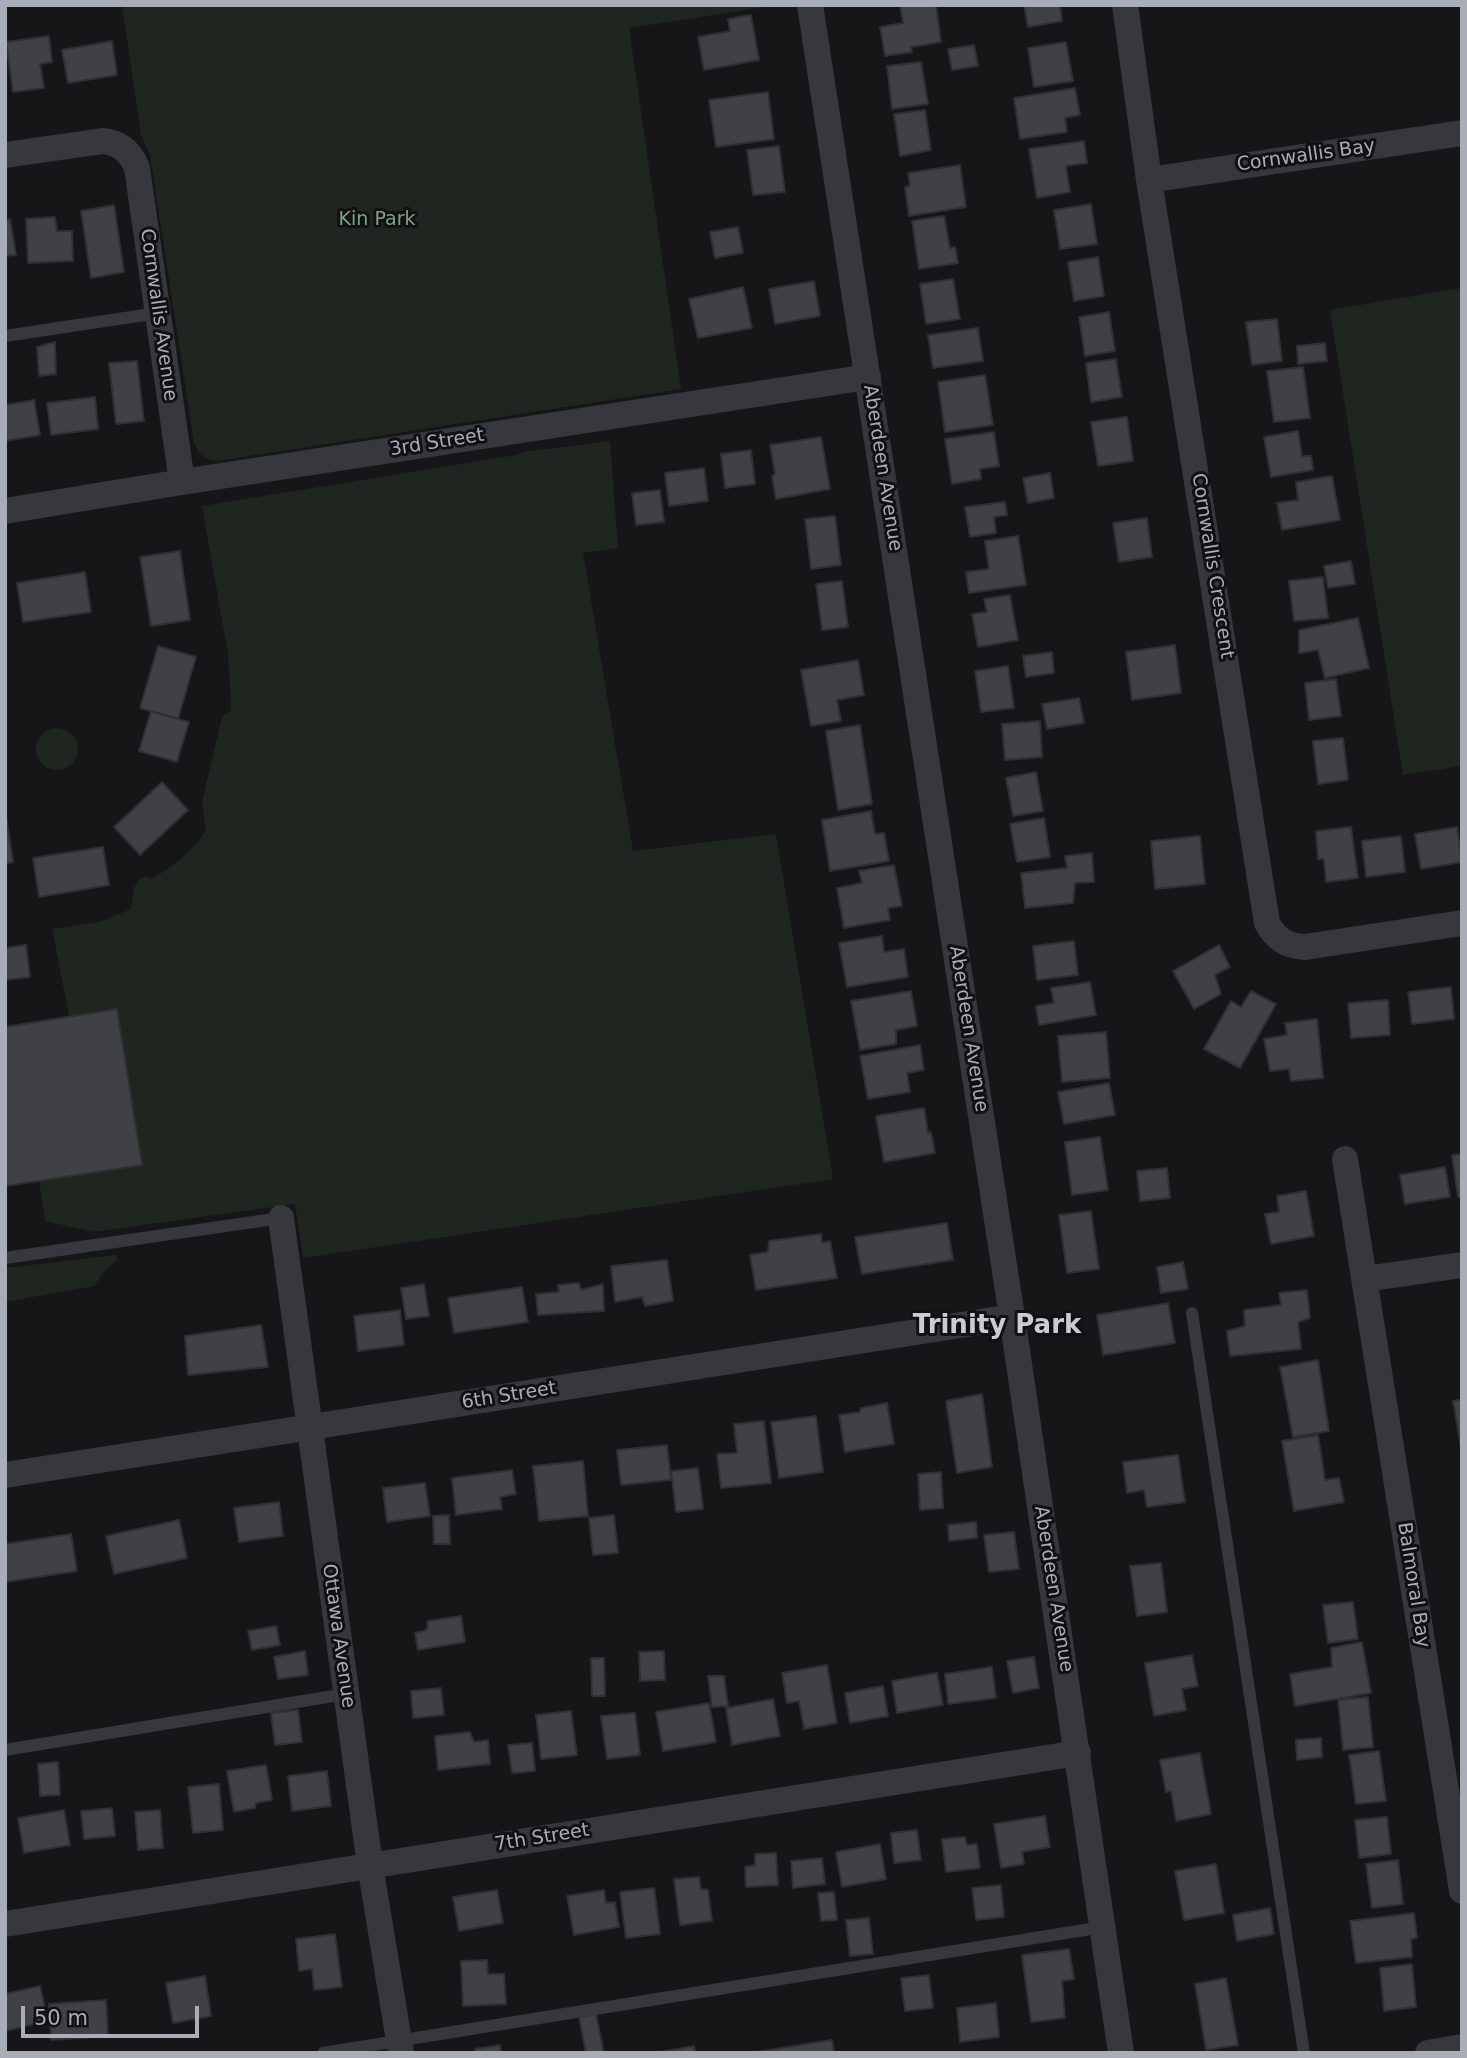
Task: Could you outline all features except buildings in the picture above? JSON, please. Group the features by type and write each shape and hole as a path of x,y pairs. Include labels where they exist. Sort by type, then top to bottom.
{"street":[{"name":"Aberdeen Avenue","path":"810,5 1012,1317 1121,2053"},
{"name":"Cornwallis Crescent","path":"1125,5 1149,180 1268,923 1282,941 1305,947 1462,923"},
{"name":"Cornwallis Bay","path":"1149,180 1462,133"},
{"name":"Cornwallis Avenue","path":"5,155 103,141 112,142 128,152 137,168 182,482"},
{"name":"3rd Street","path":"5,511 868,377"},
{"name":"Balmoral Bay","path":"1345,1159 1462,1891"},
{"name":"Ottawa Avenue","path":"281,1218 370,1865 400,2046"},
{"path":"1365,1279 1462,1265"},
{"name":"6th Street","path":"5,1475 1012,1317"},
{"name":"7th Street","path":"5,1924 1078,1753"},
{"path":"1428,2053 1462,2048"}],"lane":[{"path":"5,336 158,313"},
{"path":"5,1258 281,1218"},
{"path":"1192,1313 1304,2053"},
{"path":"5,1750 346,1694"},
{"path":"323,2053 400,2046 1103,1927"}],"green space":[{"name":"Kin Park","path":"122,5 778,5 629,28 681,389 217,461 203,456 194,443 150,155 141,135"},
{"path":"1462,288 1462,766 1403,775 1330,310"},
{"path":"610,441 618,548 583,553 633,851 776,834 833,1179 303,1258 295,1204 93,1232 45,1221 39,1181 96,1172 52,929 100,922 131,909 134,888 140,878 152,879 168,869 189,852 206,831 202,802 222,717 231,710 231,703 228,654 202,506 523,452"},
{"path":"57,728 72,734 78,749 72,764 57,770 42,764 36,749 42,734"},
{"path":"116,1255 117,1260 106,1269 94,1286 5,1302 5,1268"}],"district":[{"name":"Trinity Park","path":"997,1326"}]}
